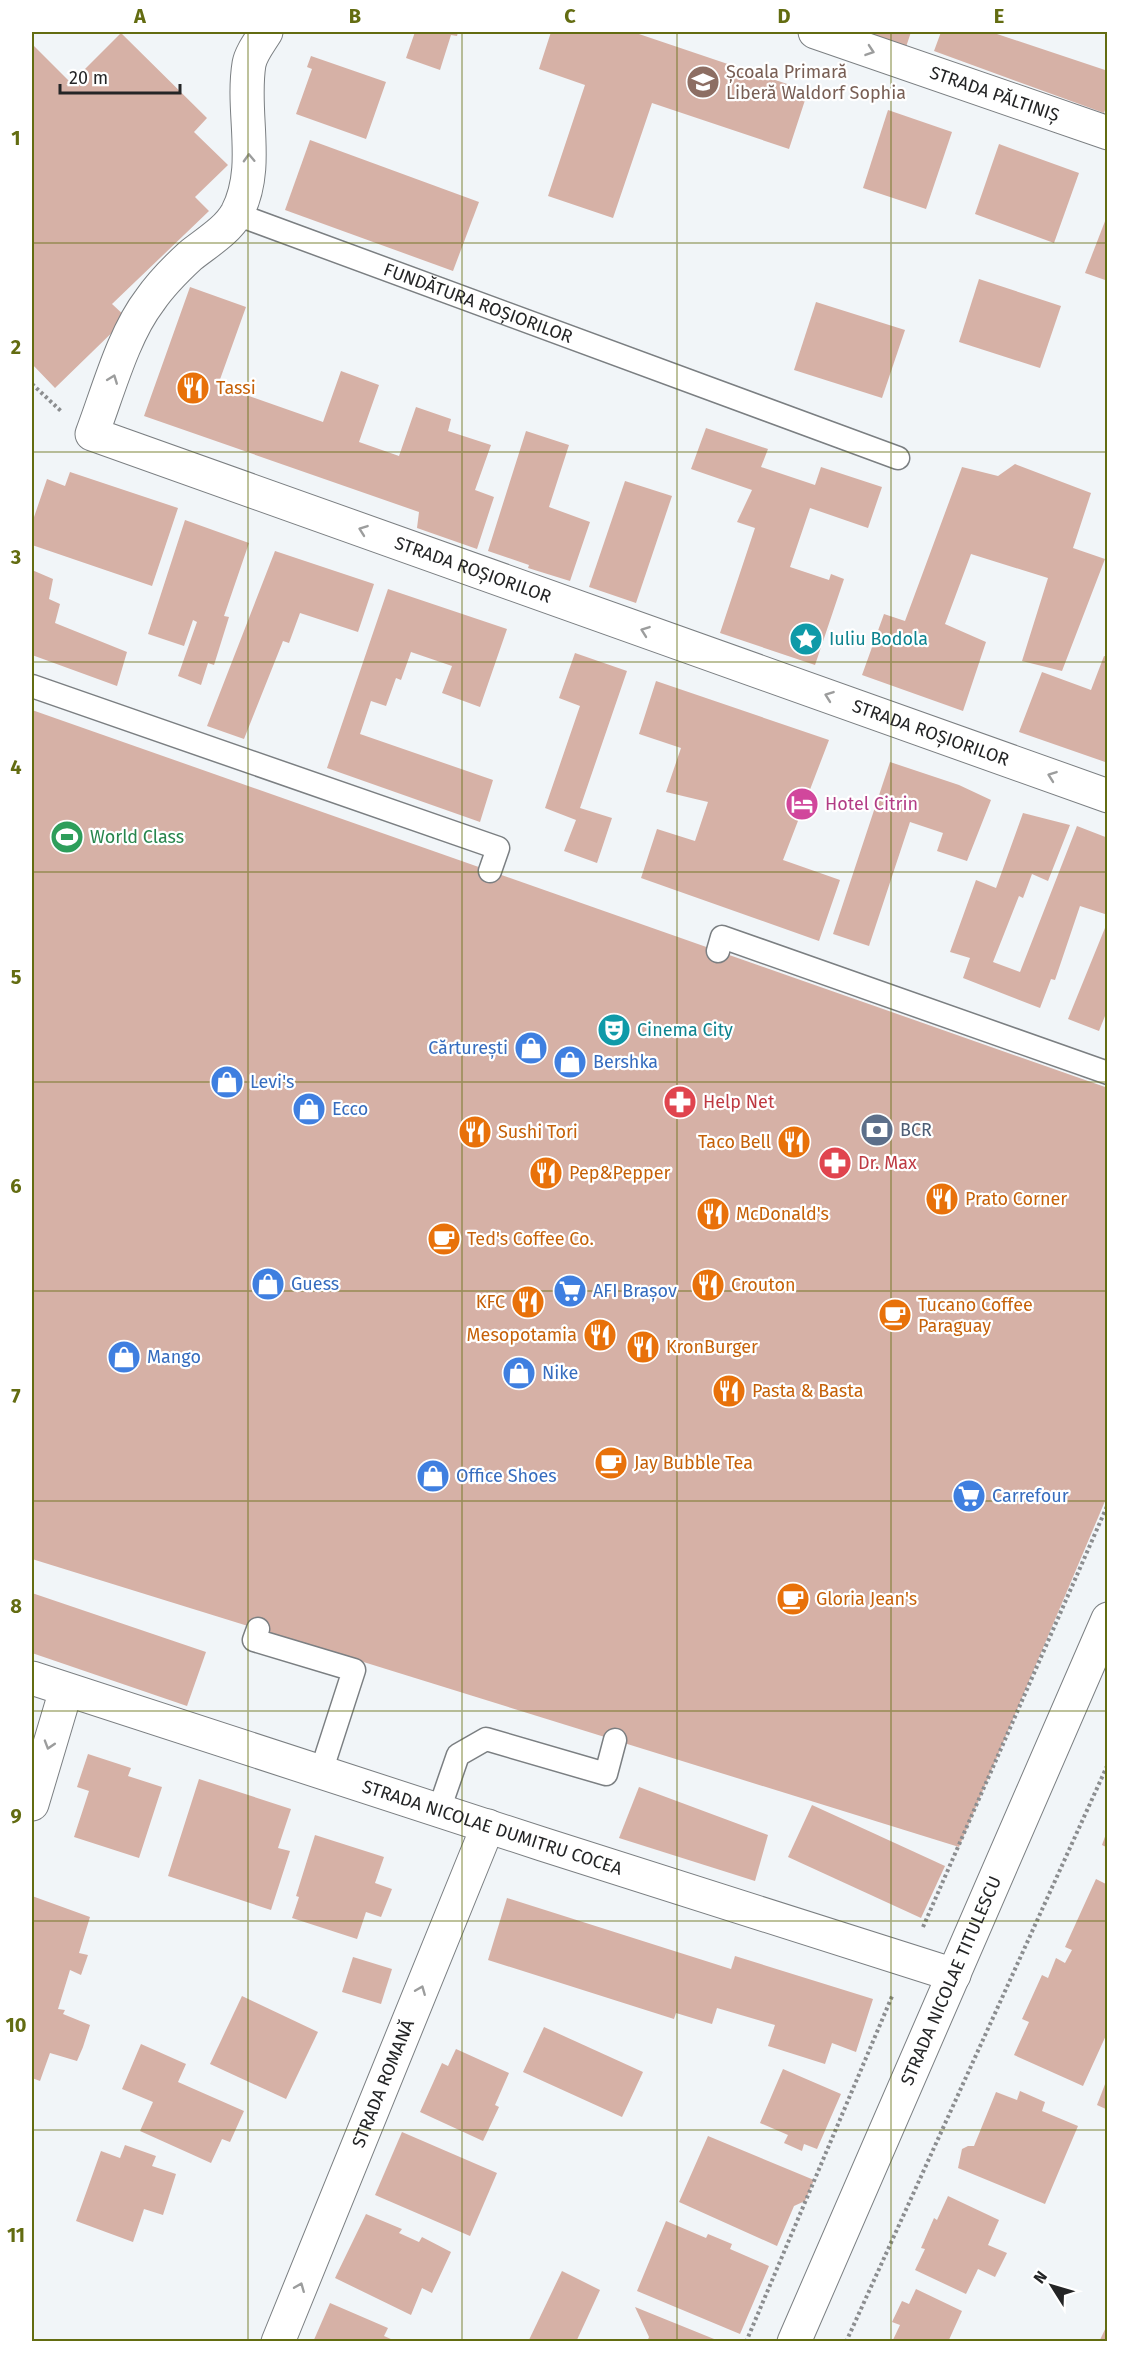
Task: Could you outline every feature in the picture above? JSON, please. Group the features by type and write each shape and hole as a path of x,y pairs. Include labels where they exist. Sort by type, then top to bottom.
{"street":[{"path":"236,214 245,191 250,167 246,93 250,61 266,32"},
{"name":"STRADA PĂLTINIȘ","path":"819,32 1107,133"},
{"name":"STRADA ROȘIORILOR","path":"236,214 221,232 188,258 149,300 133,326 92,434 1107,796"},
{"name":"STRADA NICOLAE TITULESCU","path":"794,2342 1107,1619"},
{"name":"STRADA NICOLAE DUMITRU COCEA","path":"32,1678 954,1975"},
{"path":"32,1804 66,1689"},
{"name":"STRADA ROMANĂ","path":"278,2342 488,1826"}],"lane":[{"name":"FUNDĂTURA ROȘIORILOR","path":"236,214 898,458"},
{"path":"32,686 498,848 490,871"},
{"path":"718,951 722,937 1107,1073"},
{"path":"258,1629 254,1640 354,1670 321,1772"},
{"path":"439,1810 458,1755 486,1739 606,1774 615,1740"}],"path":[{"path":"746,2342 908,1960 1107,1504"},
{"path":"846,2342 1107,1764"}],"building":[{"path":"415,32 458,32 457,36 451,35 440,70 406,58"},
{"path":"551,32 633,32 808,91 789,149 652,103 613,218 548,196 585,85 539,69"},
{"path":"862,32 911,32 906,47"},
{"path":"941,32 998,32 997,34 1108,71 1108,101 1104,113 934,51"},
{"path":"121,33 207,118 194,132 228,165 195,197 209,211 112,304 127,318 55,388 32,364 32,44 71,83"},
{"path":"311,56 386,82 366,139 296,114 312,69 307,67"},
{"path":"888,110 952,132 926,209 863,188"},
{"path":"310,140 479,202 453,271 285,210"},
{"path":"999,144 1079,173 1054,243 975,214"},
{"path":"1108,216 1108,281 1085,273"},
{"path":"979,279 1061,306 1040,368 959,342"},
{"path":"190,287 246,307 218,385 323,422 341,371 379,385 359,442 399,456 416,407 451,419 448,431 491,445 475,490 494,497 477,549 417,528 419,512 144,416"},
{"path":"816,302 905,330 882,398 794,370"},
{"path":"706,428 768,449 761,467 815,485 821,467 882,487 868,528 810,508 790,567 829,580 831,574 844,579 815,665 720,633 755,528 737,522 752,490 691,469"},
{"path":"526,431 569,445 549,507 590,522 570,581 528,568 529,565 488,551"},
{"path":"1015,464 1091,493 1073,548 1105,559 1062,671 1022,661 1048,578 971,554 945,624 986,642 963,711 862,675 884,614 905,621 962,467 998,476"},
{"path":"70,472 178,508 152,586 32,545 32,523 47,479 65,486"},
{"path":"625,481 672,496 636,603 589,587"},
{"path":"185,520 249,543 224,616 229,617 214,665 208,663 201,685 178,676 197,622 193,620 184,646 148,634"},
{"path":"275,551 374,584 358,632 300,613 289,643 283,641 244,739 207,726"},
{"path":"32,570 53,579 49,599 60,604 55,623 127,652 117,686 32,655"},
{"path":"388,589 507,629 480,707 442,693 452,666 411,652 401,680 396,678 386,706 371,701 360,734 493,780 480,822 327,768"},
{"path":"575,653 627,671 580,808 612,818 597,863 564,851 576,820 545,808 580,706 559,698"},
{"path":"1104,656 1108,657 1108,763 1019,732 1042,672 1091,690"},
{"path":"656,681 829,740 783,860 840,880 819,941 641,878 657,829 695,841 708,802 666,792 681,748 639,734"},
{"name":"AFI Brașov","path":"32,710 1108,1088 1108,1494 959,1847 32,1559"},
{"path":"890,762 959,785 991,800 967,861 937,851 943,833 910,822 869,946 833,934"},
{"path":"1023,813 1070,825 1048,881 1032,874 1023,898 1019,896 993,962 1020,972 1077,826 1108,838 1108,915 1080,906 1055,980 1051,979 1040,1008 963,978 970,958 950,952 976,880 996,888"},
{"path":"1107,923 1108,1017 1105,1016 1099,1031 1068,1019"},
{"path":"32,1593 206,1652 187,1706 32,1653"},
{"path":"88,1754 131,1768 128,1776 162,1787 139,1858 74,1837 89,1791 77,1787"},
{"path":"199,1779 291,1809 278,1848 290,1851 271,1910 168,1876"},
{"path":"639,1787 768,1835 755,1881 619,1838"},
{"path":"812,1805 945,1866 921,1918 788,1857"},
{"path":"1108,1831 1108,1848 1102,1845"},
{"path":"315,1835 384,1857 375,1883 392,1889 381,1917 366,1912 357,1939 292,1918 299,1897 296,1896"},
{"path":"1096,1879 1108,1885 1108,1998 1105,2002 1108,2003 1108,2031 1083,2086 1014,2055 1029,2022 1022,2019 1042,1975 1048,1978 1056,1958 1065,1963 1072,1950 1065,1947"},
{"path":"32,1896 90,1917 79,1953 88,1955 81,1975 70,1970 58,2009 65,2010 63,2014 90,2025 77,2061 50,2053 40,2081 32,2078"},
{"path":"507,1898 731,1969 735,1956 873,1999 856,2052 832,2043 825,2064 768,2046 775,2025 717,2008 712,2024 676,2013 674,2019 488,1960"},
{"path":"353,1957 392,1969 381,2004 342,1992"},
{"path":"242,1996 318,2032 286,2099 210,2064"},
{"path":"544,2027 643,2072 622,2117 523,2072"},
{"path":"141,2044 186,2064 178,2082 244,2111 230,2142 222,2139 211,2163 140,2131 153,2102 122,2089"},
{"path":"456,2049 509,2073 495,2105 499,2107 483,2141 420,2112 442,2063 448,2066"},
{"path":"783,2069 841,2094 817,2149 804,2144 802,2151 784,2143 788,2135 760,2123"},
{"path":"1108,2079 1108,2110 1097,2105"},
{"path":"1020,2091 1045,2102 1042,2111 1078,2126 1045,2204 958,2168 962,2149 974,2146 996,2092 1017,2100"},
{"path":"402,2132 497,2173 470,2236 375,2195"},
{"path":"708,2136 814,2180 805,2201 794,2206 777,2246 679,2202"},
{"path":"125,2145 156,2156 152,2166 176,2174 163,2215 144,2209 133,2242 76,2221 101,2151 120,2158"},
{"path":"948,2196 999,2220 988,2245 1007,2253 995,2277 978,2269 966,2294 915,2270 925,2249 921,2248 934,2218 937,2220"},
{"path":"366,2214 402,2229 399,2233 419,2242 422,2237 451,2252 432,2293 422,2288 411,2315 335,2278"},
{"path":"666,2221 706,2238 708,2234 732,2244 730,2249 769,2266 740,2334 637,2291"},
{"path":"562,2271 600,2290 576,2342 528,2342"},
{"path":"916,2289 962,2311 948,2342 892,2342 900,2325 892,2322 902,2301 909,2304"},
{"path":"330,2303 388,2328 384,2336 393,2340 392,2342 313,2342"},
{"path":"635,2307 719,2342 647,2342 649,2337"},
{"path":"1108,2323 1108,2342 1099,2342"}],"place":[{"name":"Școala Primară Liberă Waldorf Sophia","path":"703,82"},
{"name":"Tassi","path":"193,388"},
{"name":"Iuliu Bodola","path":"806,639"},
{"name":"Hotel Citrin","path":"802,804"},
{"name":"World Class","path":"67,837"},
{"name":"Cinema City","path":"614,1030"},
{"name":"Cărturești","path":"531,1048"},
{"name":"Bershka","path":"570,1062"},
{"name":"Levi's","path":"227,1082"},
{"name":"Help Net","path":"680,1102"},
{"name":"Ecco","path":"309,1109"},
{"name":"BCR","path":"877,1130"},
{"name":"Sushi Tori","path":"475,1132"},
{"name":"Taco Bell","path":"794,1142"},
{"name":"Dr. Max","path":"835,1163"},
{"name":"Pep&Pepper","path":"546,1173"},
{"name":"Prato Corner","path":"942,1199"},
{"name":"McDonald's","path":"713,1214"},
{"name":"Ted's Coffee Co.","path":"444,1239"},
{"name":"Guess","path":"268,1284"},
{"name":"Crouton","path":"708,1285"},
{"name":"AFI Brașov","path":"570,1291"},
{"name":"KFC","path":"528,1302"},
{"name":"Tucano Coffee Paraguay","path":"895,1315"},
{"name":"Mesopotamia","path":"600,1335"},
{"name":"KronBurger","path":"643,1347"},
{"name":"Mango","path":"124,1357"},
{"name":"Nike","path":"519,1373"},
{"name":"Pasta & Basta","path":"729,1391"},
{"name":"Jay Bubble Tea","path":"611,1463"},
{"name":"Office Shoes","path":"433,1476"},
{"name":"Carrefour","path":"969,1496"},
{"name":"Gloria Jean's","path":"793,1599"}]}
